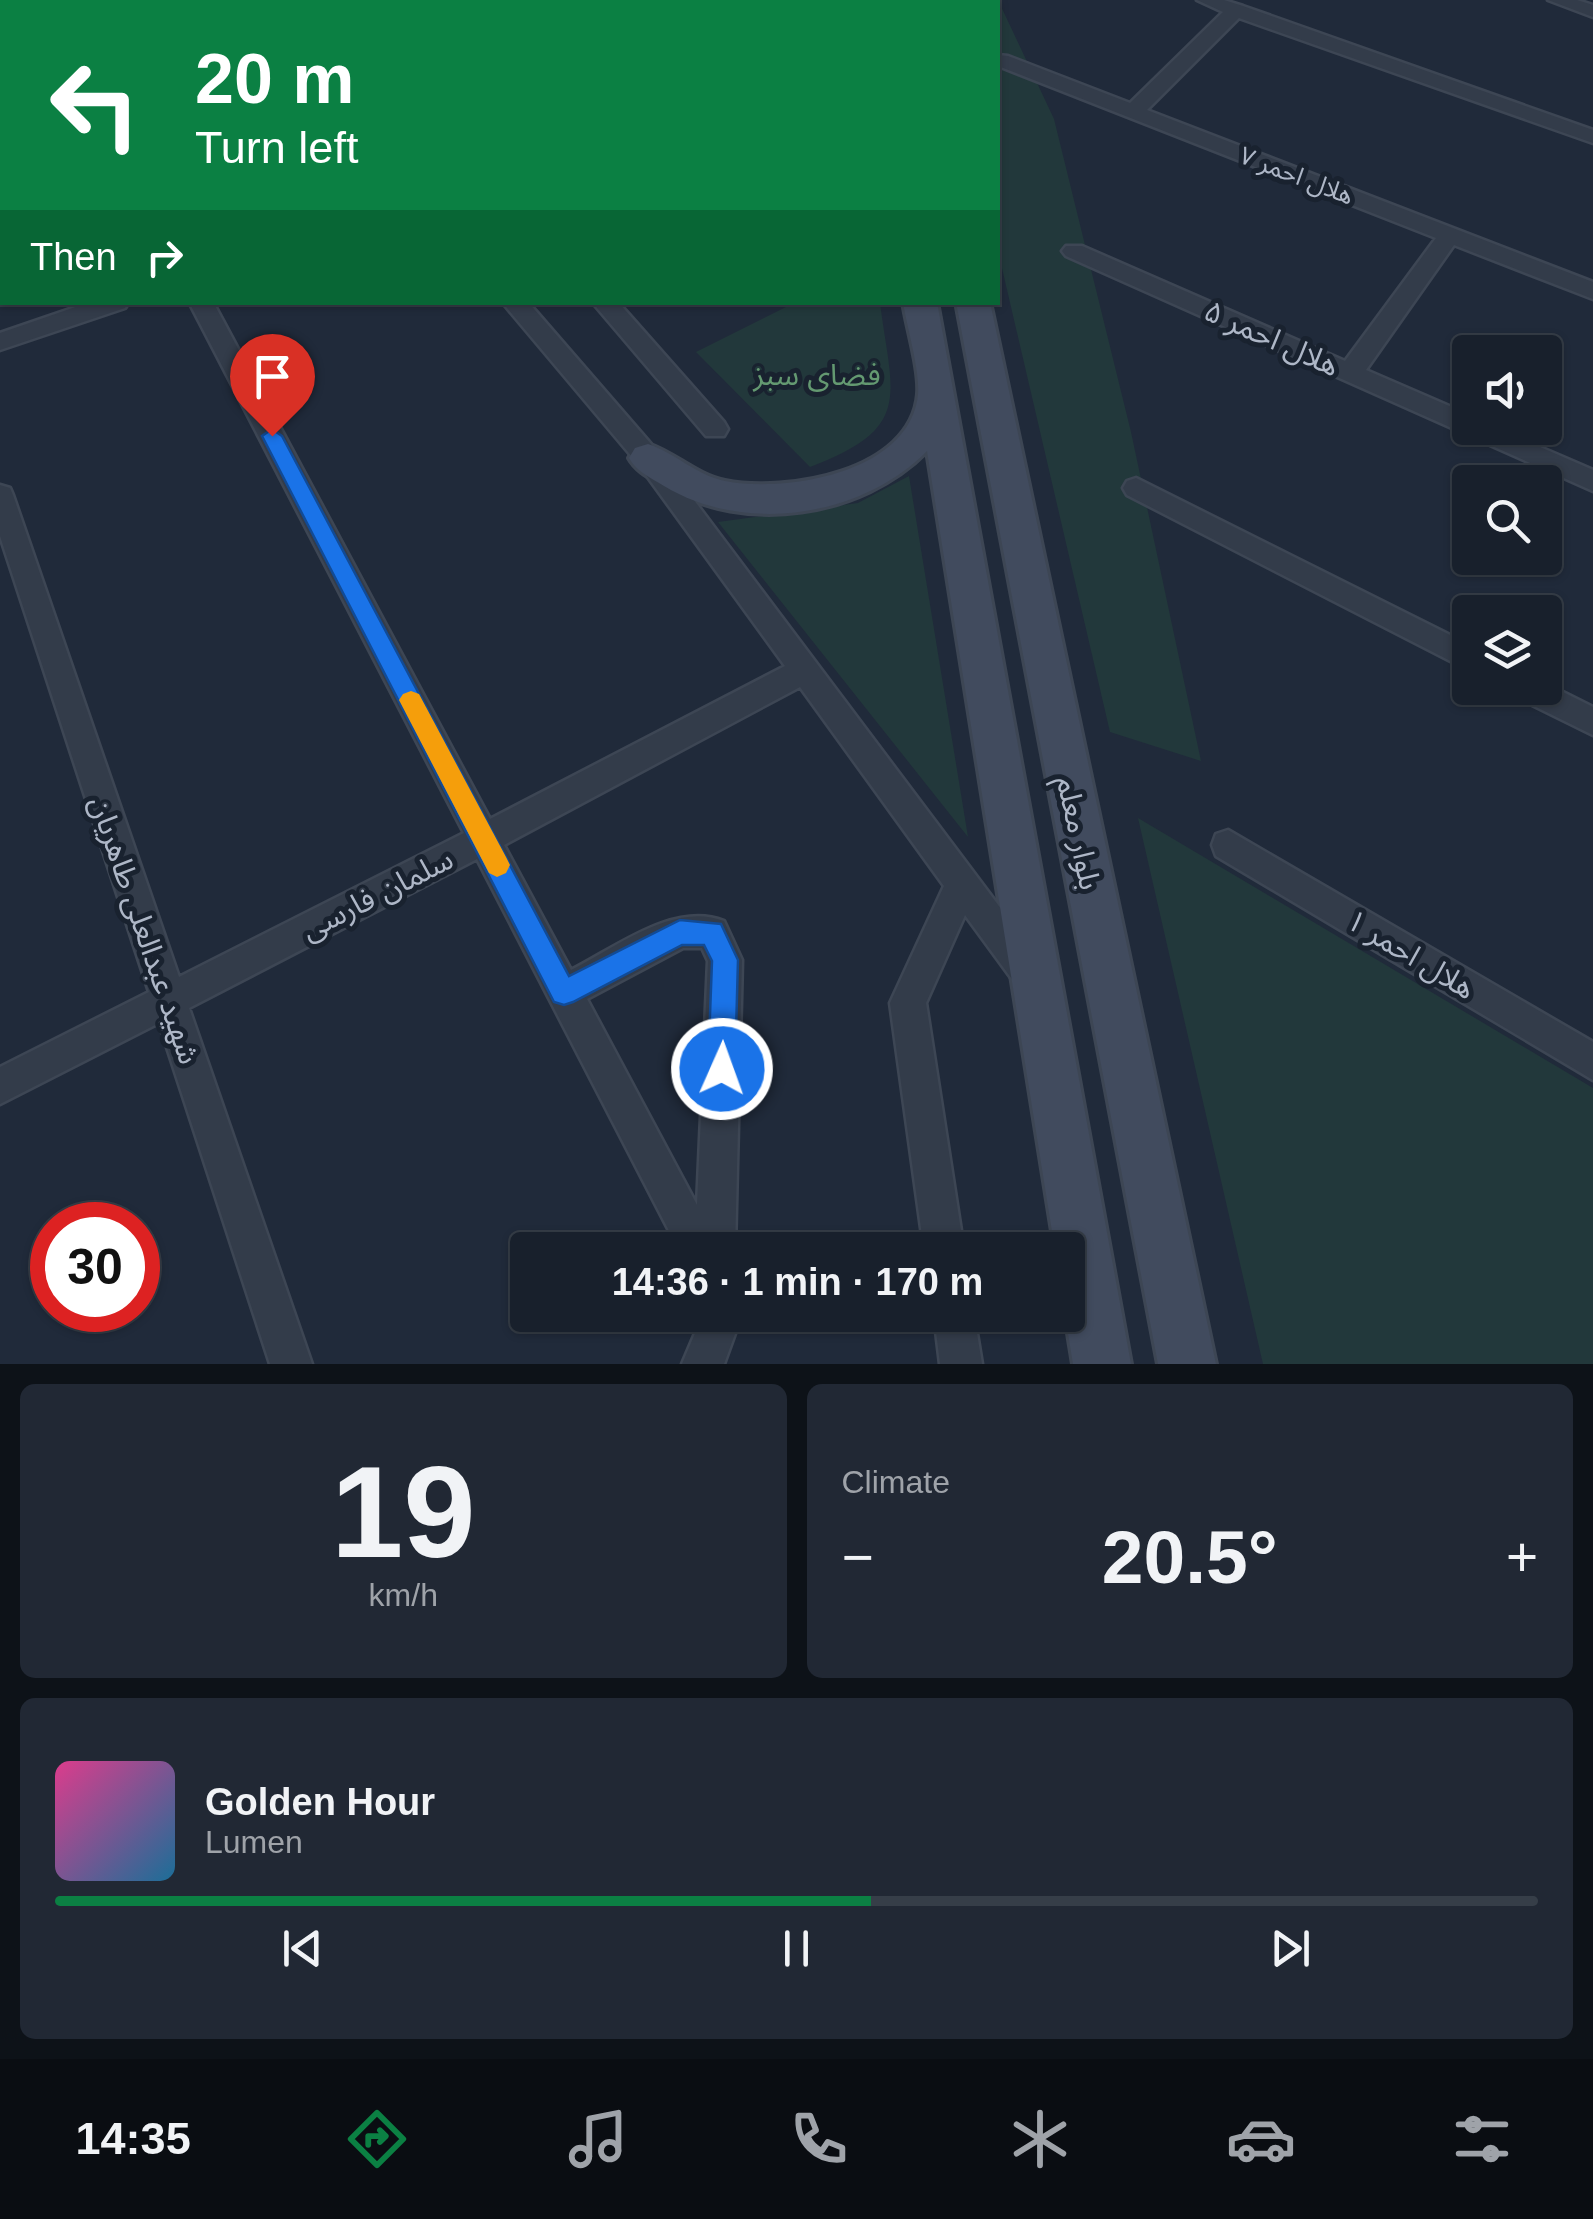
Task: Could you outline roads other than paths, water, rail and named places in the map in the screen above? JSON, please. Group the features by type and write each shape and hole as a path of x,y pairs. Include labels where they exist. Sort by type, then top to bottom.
{"main road":[{"path":"921,305 1102,1364"},
{"name":"بلوار معلم","path":"973,305 1187,1364"},
{"path":"648,458 697,486 758,500 823,495 879,473 918,437 936,396"}],"street":[{"path":"1206,0 1593,137"},
{"path":"1557,0 1593,12"},
{"path":"1134,111 1236,10"},
{"name":"هلال احمر ۷","path":"1001,60 1593,291"},
{"path":"1350,373 1450,235"},
{"name":"هلال احمر ۵","path":"1074,251 1452,418"},
{"path":"0,342 50,313 99,305"},
{"path":"203,305 691,1232"},
{"path":"517,305 648,458 1036,984"},
{"path":"607,305 715,428"},
{"name":"هلال احمر ۵","path":"1512,445 1593,481"},
{"path":"1136,488 1452,649"},
{"name":"شهید عبدالعلی طاهریان","path":"0,495 291,1364"},
{"name":"سلمان فارسی","path":"0,1086 484,839 804,670"},
{"path":"1560,705 1593,722"},
{"name":"هلال احمر ۱","path":"1228,846 1593,1062"},
{"path":"941,1232 908,1003 962,884"},
{"path":"564,992 680,932 712,932 725,960 717,1232"},
{"path":"704,1364 716,1332"},
{"path":"956,1332 961,1364"}],"park label":[{"name":"فضای سبز","path":"817,374"}]}
